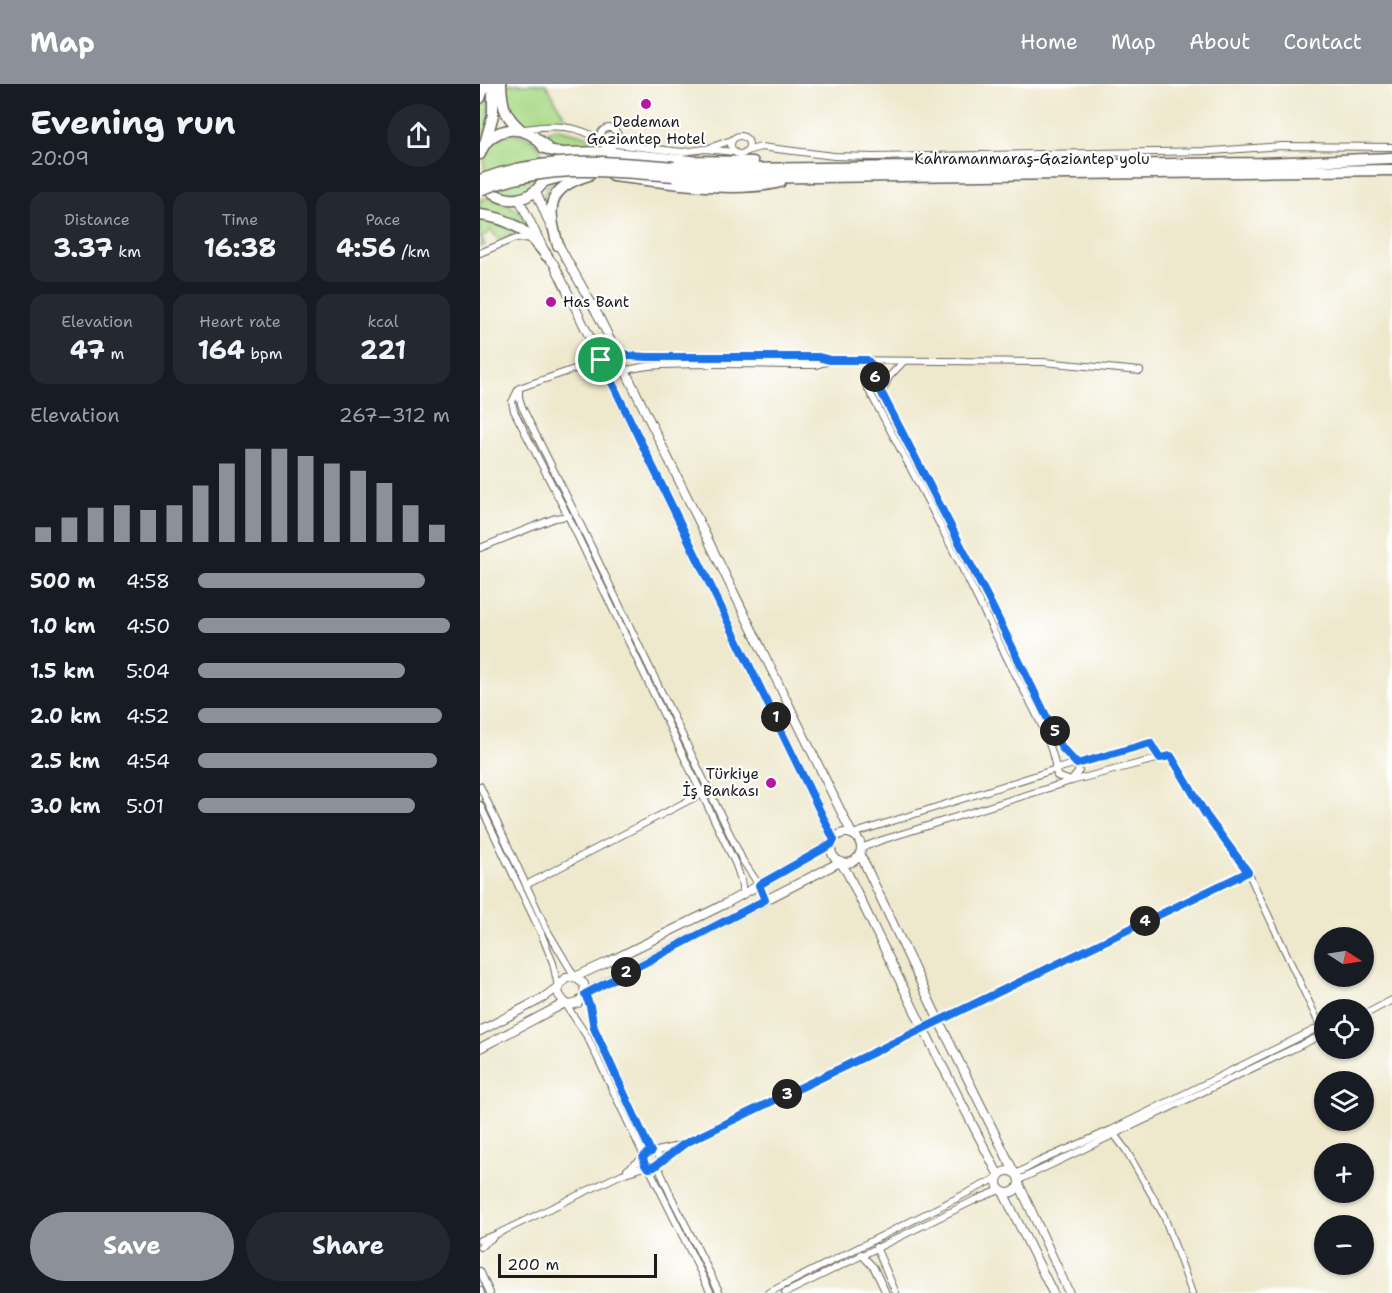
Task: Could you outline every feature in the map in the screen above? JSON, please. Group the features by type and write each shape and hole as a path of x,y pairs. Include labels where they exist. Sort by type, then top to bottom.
{"highway":[{"path":"480,98 485,84"},
{"path":"481,151 491,127 493,84"},
{"path":"501,84 502,102 510,121 532,135 549,150 562,153 626,153 691,161 754,162 786,168"},
{"path":"481,151 489,139 499,132 510,129 521,130"},
{"path":"541,142 548,161 545,181"},
{"name":"Kahramanmaraş-Gaziantep yolu","path":"674,172 786,168 1261,163 1392,158"},
{"path":"480,180 534,165 598,160 674,172"},
{"path":"480,190 515,178 577,169 674,172"},
{"name":"Kahramanmaraş-Gaziantep yolu","path":"674,172 798,177 1392,170"},
{"path":"480,175 485,186 492,193 500,197 519,199 536,192 545,181 558,176 589,175 756,187 798,177"},
{"path":"558,245 551,222 554,200 559,190 568,182 589,175"},
{"path":"480,195 492,193"},
{"path":"480,215 502,219 520,228 533,238 547,256"}],"street":[{"path":"541,142 543,132 557,125"},
{"path":"521,130 557,125 593,135 609,146 615,144 682,152 705,149 739,136 761,147 834,156 873,157 1212,151 1282,146 1392,147"},
{"path":"582,131 609,127 636,146"},
{"path":"601,141 600,135 604,129"},
{"path":"615,144 619,136"},
{"path":"732,140 734,152"},
{"path":"746,151 748,140"},
{"path":"705,149 742,154 761,147"},
{"path":"536,192 558,245 624,369 852,834 860,842 861,851 939,1021 1017,1177 1069,1293"},
{"path":"519,199 547,256 554,264 833,842 833,855 848,874 998,1177 997,1185 1053,1293"},
{"path":"480,253 513,239 533,238"},
{"path":"750,908 743,894 736,865 568,516 514,411 512,402 519,388 602,363 609,350 630,356 1043,362 1140,371"},
{"path":"702,357 702,365"},
{"path":"602,363 610,370 649,366 816,365 830,360"},
{"path":"867,360 873,366 875,380 989,600 1062,748 1077,764 1079,771 1071,781"},
{"path":"867,360 866,385 1045,735 1055,759 1057,776 1071,781"},
{"path":"882,393 889,376 904,361"},
{"path":"519,388 522,407 743,861 759,885 765,900"},
{"path":"480,548 555,518 575,513"},
{"path":"632,650 639,647"},
{"path":"670,730 678,727"},
{"path":"480,1031 543,998 566,978 575,977 619,957 743,894 833,842 840,835 852,834 1056,769 1150,743 1160,758"},
{"path":"480,1048 565,1003 579,1003 585,994 840,862 852,862 861,851 882,840 1013,801 1071,781 1171,756 1206,815 1248,872 1314,1014"},
{"path":"526,885 702,794 706,785"},
{"path":"480,786 558,951 575,977 584,984 594,1028 648,1155 644,1163 720,1293"},
{"path":"480,805 541,933 553,963 559,995 588,1038 648,1155"},
{"path":"480,1240 622,1174 648,1155 684,1144 1248,872"},
{"path":"1374,1010 1392,1000"},
{"path":"1112,1132 1314,1030"},
{"path":"768,1293 788,1289 835,1269 975,1200 1002,1191 1013,1192 1017,1177 1314,1039"},
{"path":"1112,1132 1126,1150 1164,1216 1192,1293"},
{"path":"622,1174 658,1163 684,1144"},
{"path":"648,1155 658,1156 658,1163 711,1293"},
{"path":"788,1289 831,1262 998,1177 1004,1171 1017,1177"},
{"path":"480,1247 495,1235"},
{"path":"873,1241 896,1293"},
{"path":"858,1248 862,1256 874,1268 886,1293"},
{"path":"831,1262 835,1269"},
{"path":"480,1271 490,1293"}],"green space":[{"path":"506,84 546,84 566,119 574,121 574,125 554,121 531,126 521,124 510,110"},
{"path":"488,89 489,122 480,147 480,108"},
{"path":"555,128 593,138 604,149 558,148 547,138 549,131"},
{"path":"508,134 520,134 536,142 542,152 544,164 542,176 536,186 520,194 508,194 492,186 484,170 484,158 492,142"},
{"path":"565,178 548,211 543,197 547,185"},
{"path":"490,198 519,212 537,238 480,211 480,199"},
{"path":"480,219 503,225 516,233 499,240 491,230 482,238 485,245 480,247"}],"place":[{"name":"Dedeman Gaziantep Hotel","path":"646,104"},
{"name":"Has Bant","path":"551,302"},
{"name":"Türkiye İş Bankası","path":"771,783"}],"route":[{"path":"609,350 614,350 630,356 648,357 818,357 830,360 867,360 873,366 875,380 1069,758 1077,764 1150,743 1160,758 1171,756 1206,815 1248,872 700,1136 684,1144 654,1167 649,1168 645,1165 643,1158 651,1152 594,1028 585,994 765,900 759,885 832,844 834,840 601,360 609,350"}]}
